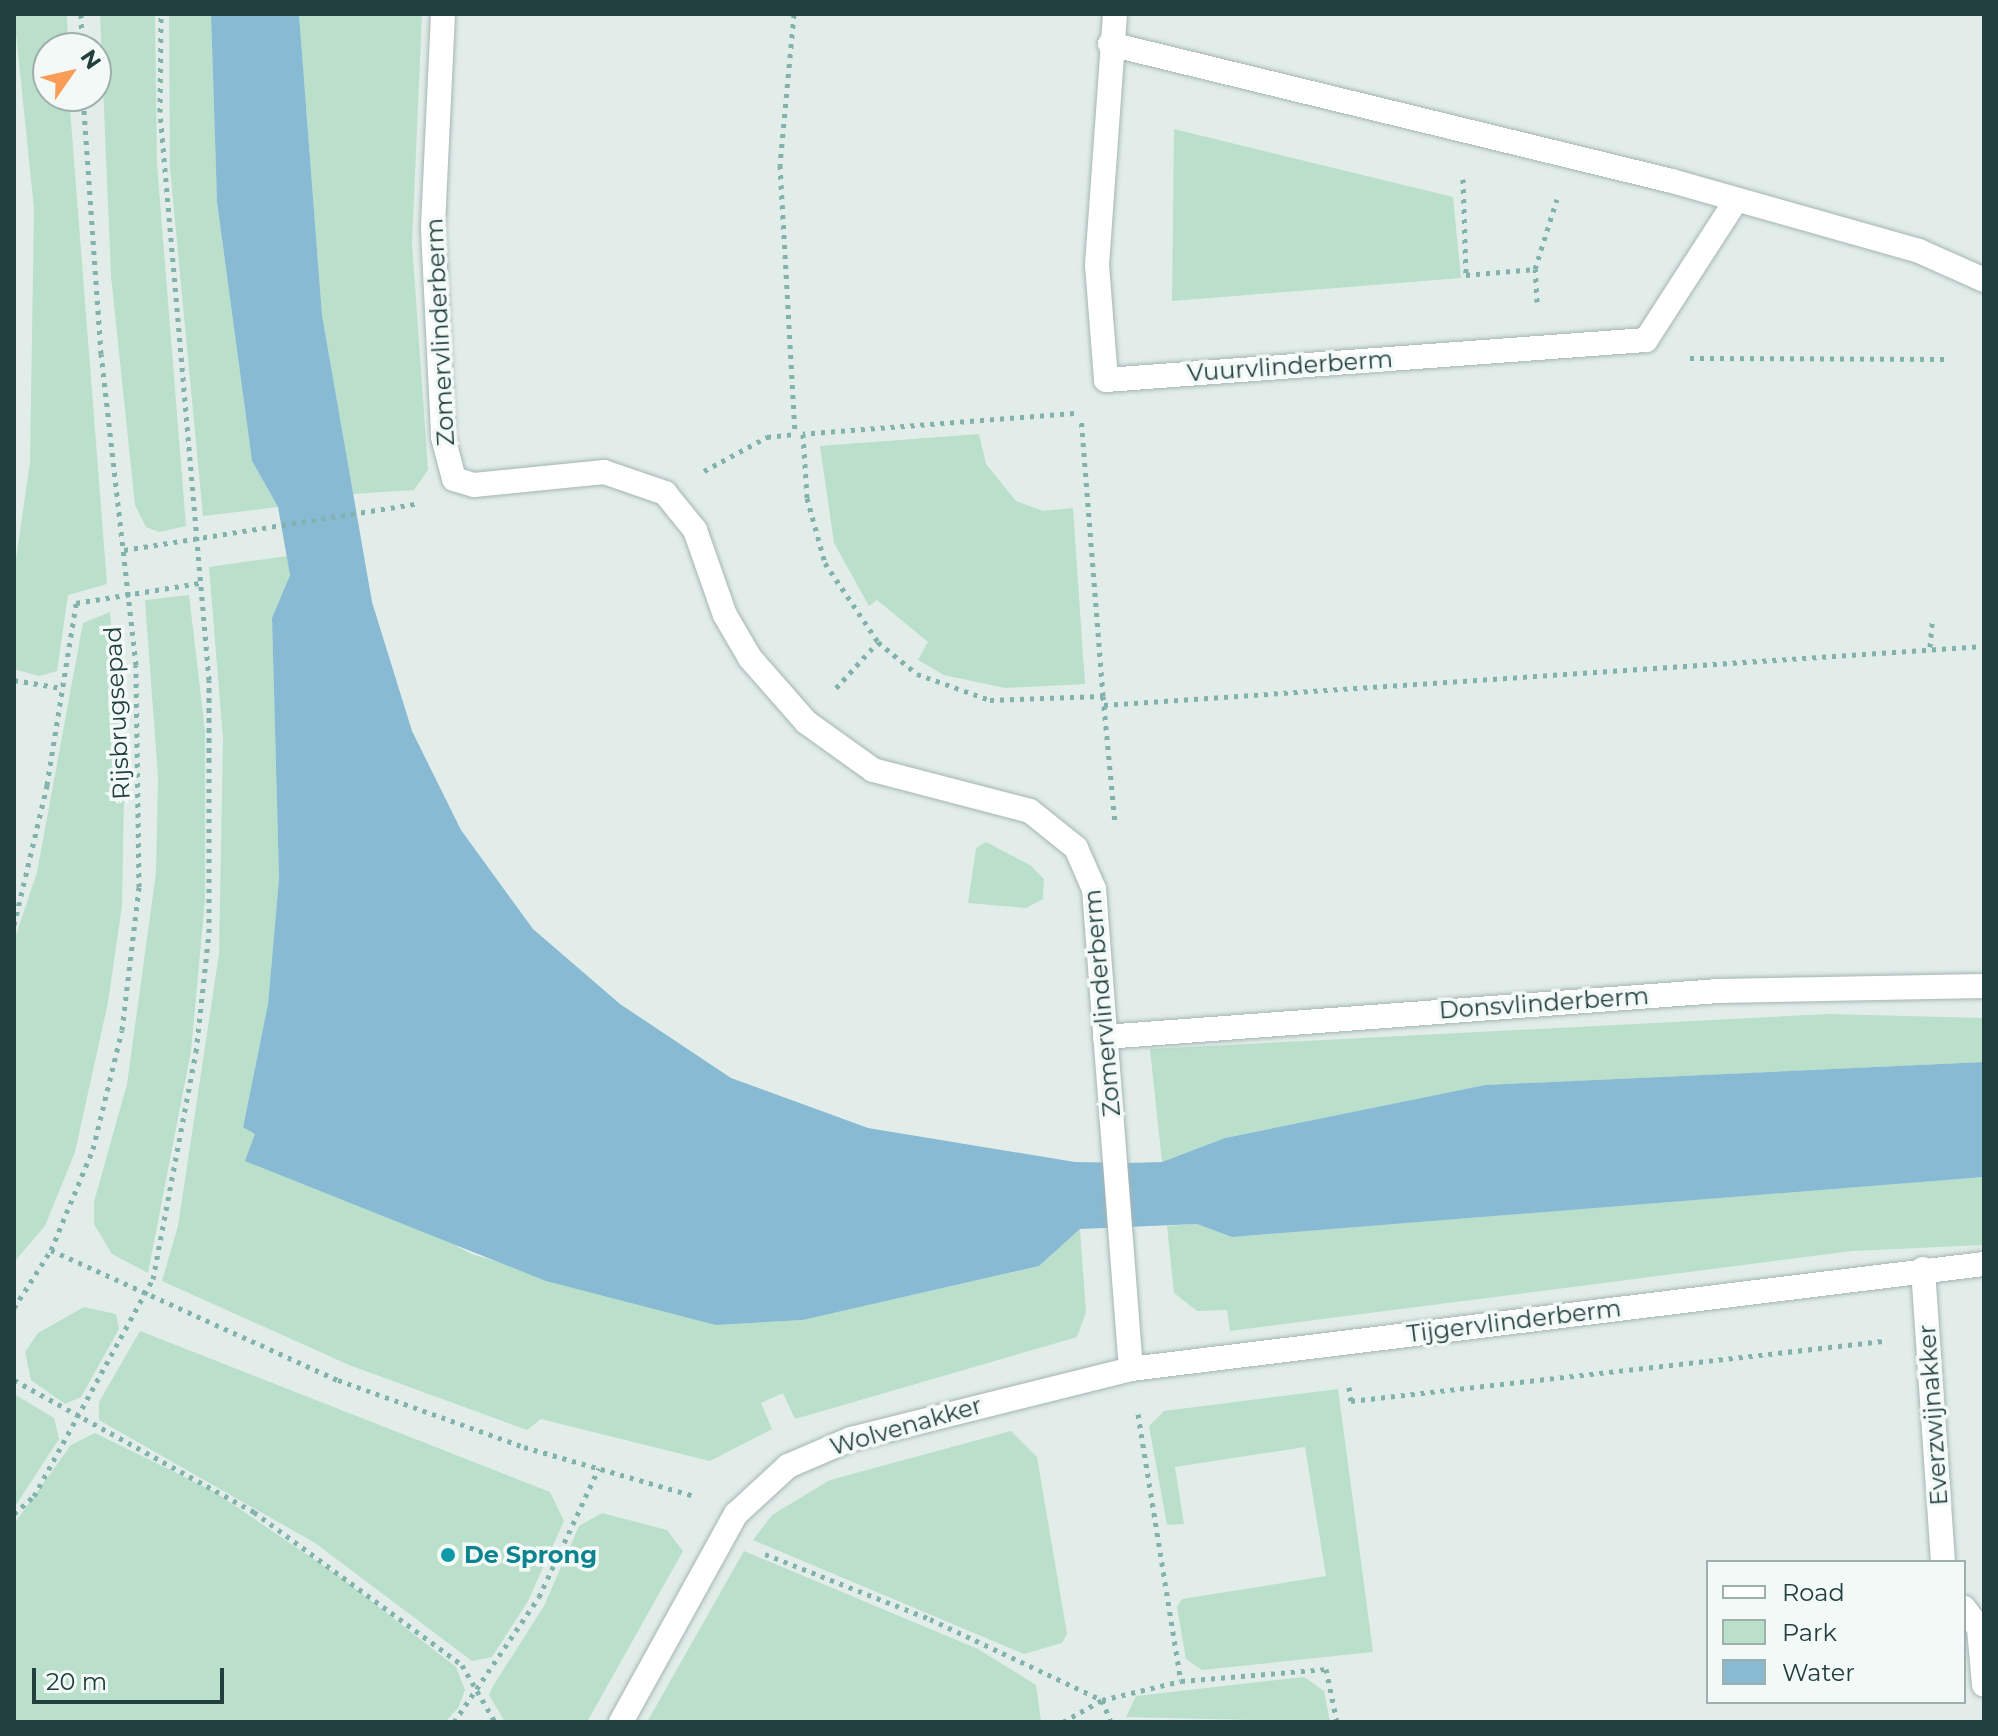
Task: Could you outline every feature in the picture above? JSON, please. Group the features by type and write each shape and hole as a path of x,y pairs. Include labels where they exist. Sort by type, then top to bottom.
{"street":[{"name":"Zomervlinderberm","path":"443,14 433,229 443,437 454,479 474,485 604,472 665,493 695,530 725,615 750,658 806,722 873,770 941,793 1017,806 1067,837 1094,889 1131,1369"},
{"path":"1106,380 1097,265 1110,44 1115,14"},
{"path":"1110,44 1570,156 1919,251 1984,280"},
{"path":"1646,340 1735,202"},
{"name":"Vuurvlinderberm","path":"1106,380 1646,340"},
{"name":"Donsvlinderberm","path":"1105,1037 1718,991 1984,986"},
{"name":"Tijgervlinderberm","path":"1045,1387 1131,1369 1923,1269 1984,1264"},
{"name":"Everzwijnakker","path":"1923,1269 1943,1560"},
{"name":"Wolvenakker","path":"621,1722 721,1538 736,1514 764,1484 819,1451 1045,1387"},
{"path":"1966,1611 1979,1628 1984,1685"}],"path":[{"path":"14,1514 34,1496 146,1297 176,1174 209,932 214,779 160,112 161,14"},
{"path":"794,14 780,165 799,434 807,498 825,563 878,642 917,674 965,695 1017,703 1103,696"},
{"name":"Rijsbrugsepad","path":"14,1308 51,1250 93,1149 132,957 139,739 124,550 88,217 84,112"},
{"path":"1473,133 1458,199 1466,275 1535,269"},
{"path":"1540,347 1535,269 1570,156"},
{"path":"1646,340 1677,358 1949,359"},
{"path":"1106,380 1081,412 1107,736"},
{"path":"665,493 767,437 1081,412"},
{"path":"124,550 375,510"},
{"path":"14,925 76,603 199,583"},
{"path":"1930,647 1932,622"},
{"path":"806,722 878,642"},
{"path":"1104,705 1930,647 1984,646"},
{"path":"14,680 61,688"},
{"path":"51,1250 146,1297 338,1380 736,1514"},
{"path":"1343,1342 1351,1401 1928,1336"},
{"path":"1131,1369 1181,1681"},
{"path":"14,1380 254,1512 447,1651 495,1722"},
{"path":"454,1722 477,1693 539,1597 599,1468"},
{"path":"721,1538 930,1619 1102,1700 1111,1722"},
{"path":"1063,1722 1102,1700 1181,1681 1326,1669 1337,1722"}],"green space":[{"path":"14,14 67,14 68,32 32,32 32,112 70,112 107,584 68,595 57,671 39,676 14,669 14,573 30,462 34,209"},
{"path":"100,14 155,14 157,164 186,526 159,532 146,527 135,505 111,276 104,112 112,112 112,32 101,32"},
{"path":"169,14 211,14 217,202 252,461 278,507 203,516 170,168"},
{"path":"299,14 422,14 412,243 428,470 414,490 353,494 322,315"},
{"path":"1174,129 1453,197 1461,278 1172,301"},
{"path":"979,434 986,464 1016,501 1043,511 1073,508 1085,684 1005,688 944,675 918,660 928,642 877,600 869,606 834,543 820,446"},
{"path":"287,556 290,575 272,618 279,879 268,1004 243,1126 471,1254 716,1325 803,1320 1039,1266 1080,1229 1086,1312 1077,1337 795,1419 783,1393 761,1403 772,1429 710,1461 541,1419 527,1430 349,1365 162,1281 178,1226 219,954 223,739 209,567"},
{"path":"189,595 205,731 205,900 191,1051 148,1273 112,1254 94,1224 94,1202 127,1084 156,873 158,777 145,600"},
{"path":"110,612 124,795 122,906 108,1002 75,1152 45,1226 14,1262 14,941 37,872 83,623"},
{"path":"986,842 1030,865 1044,879 1043,899 1026,908 968,903 976,848"},
{"path":"1828,1014 1984,1018 1984,1062 1485,1085 1225,1138 1162,1162 1150,1049"},
{"path":"1984,1177 1984,1245 1852,1251 1230,1331 1227,1310 1197,1311 1174,1293 1167,1226 1197,1224 1232,1237"},
{"path":"84,1307 116,1314 119,1329 81,1397 65,1404 31,1380 25,1352 38,1333"},
{"path":"140,1331 550,1492 564,1521 528,1601 492,1657 472,1661 315,1543 99,1420 99,1402"},
{"path":"1338,1389 1373,1652 1202,1670 1186,1659 1177,1607 1182,1599 1326,1576 1305,1447 1175,1467 1184,1524 1167,1525 1149,1426 1164,1411"},
{"path":"14,1394 54,1418 59,1439 14,1508"},
{"path":"1011,1431 1037,1457 1067,1634 1062,1643 1024,1654 753,1540 772,1515 830,1480"},
{"path":"95,1433 213,1491 343,1579 456,1667 465,1690 458,1708 445,1722 14,1722 14,1524 71,1445"},
{"path":"602,1513 667,1530 683,1551 587,1722 505,1722 489,1695 493,1686 544,1606 579,1526"},
{"path":"744,1551 978,1649 1036,1685 1041,1721 647,1722"},
{"path":"1304,1677 1324,1691 1330,1722 1126,1717 1136,1696"}],"water":[{"path":"211,14 299,14 322,315 372,602 412,731 461,830 533,929 620,1004 731,1078 868,1128 1075,1162 1127,1163 1162,1162 1225,1138 1485,1085 1984,1062 1984,1177 1232,1237 1197,1224 1080,1229 1039,1266 803,1320 716,1325 546,1281 245,1161 255,1134 243,1127 268,1004 279,879 272,618 290,575 278,507 252,461 217,202"}],"place":[{"name":"De Sprong","path":"448,1555"}]}
